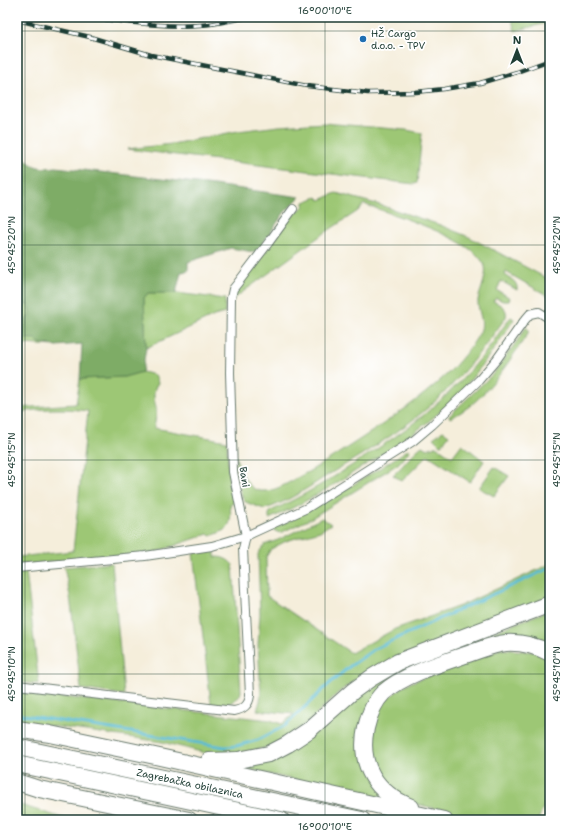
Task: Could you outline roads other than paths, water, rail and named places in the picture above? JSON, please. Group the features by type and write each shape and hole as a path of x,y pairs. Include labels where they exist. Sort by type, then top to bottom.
{"highway":[{"path":"155,756 225,761 253,758 268,754 288,744 309,730 353,691 398,662 550,604"},
{"path":"459,820 401,803 383,790 374,778 368,769 364,745 368,718 374,705 383,694 397,683 452,660 497,644 524,644 535,646 550,653"},
{"path":"17,729 50,734 155,756 444,820"},
{"name":"Zagrebačka obilaznica","path":"17,747 362,820"},
{"name":"Zagrebačka obilaznica","path":"17,764 281,820"},
{"path":"17,782 39,789 189,820"},
{"path":"130,807 143,816 164,820"}],"street":[{"name":"Bani","path":"17,686 234,711 244,708 248,702 250,695 243,549 243,543 246,536 233,472 230,373 232,298 233,289 236,284 293,209"},
{"path":"17,568 164,553 212,546 246,536 307,508 413,441 450,410 497,359 530,314 539,312 550,319"}],"waterway":[{"path":"17,714 225,747 236,746 258,740 286,725 349,667 376,648 550,568"}],"railway":[{"path":"85,17 171,26 212,24 249,17"},
{"path":"17,20 90,37 151,55 307,86 368,93 416,92 480,83 550,60"}],"place":[{"name":"HŽ Cargo d.o.o. - TPV","path":"363,39"}]}
